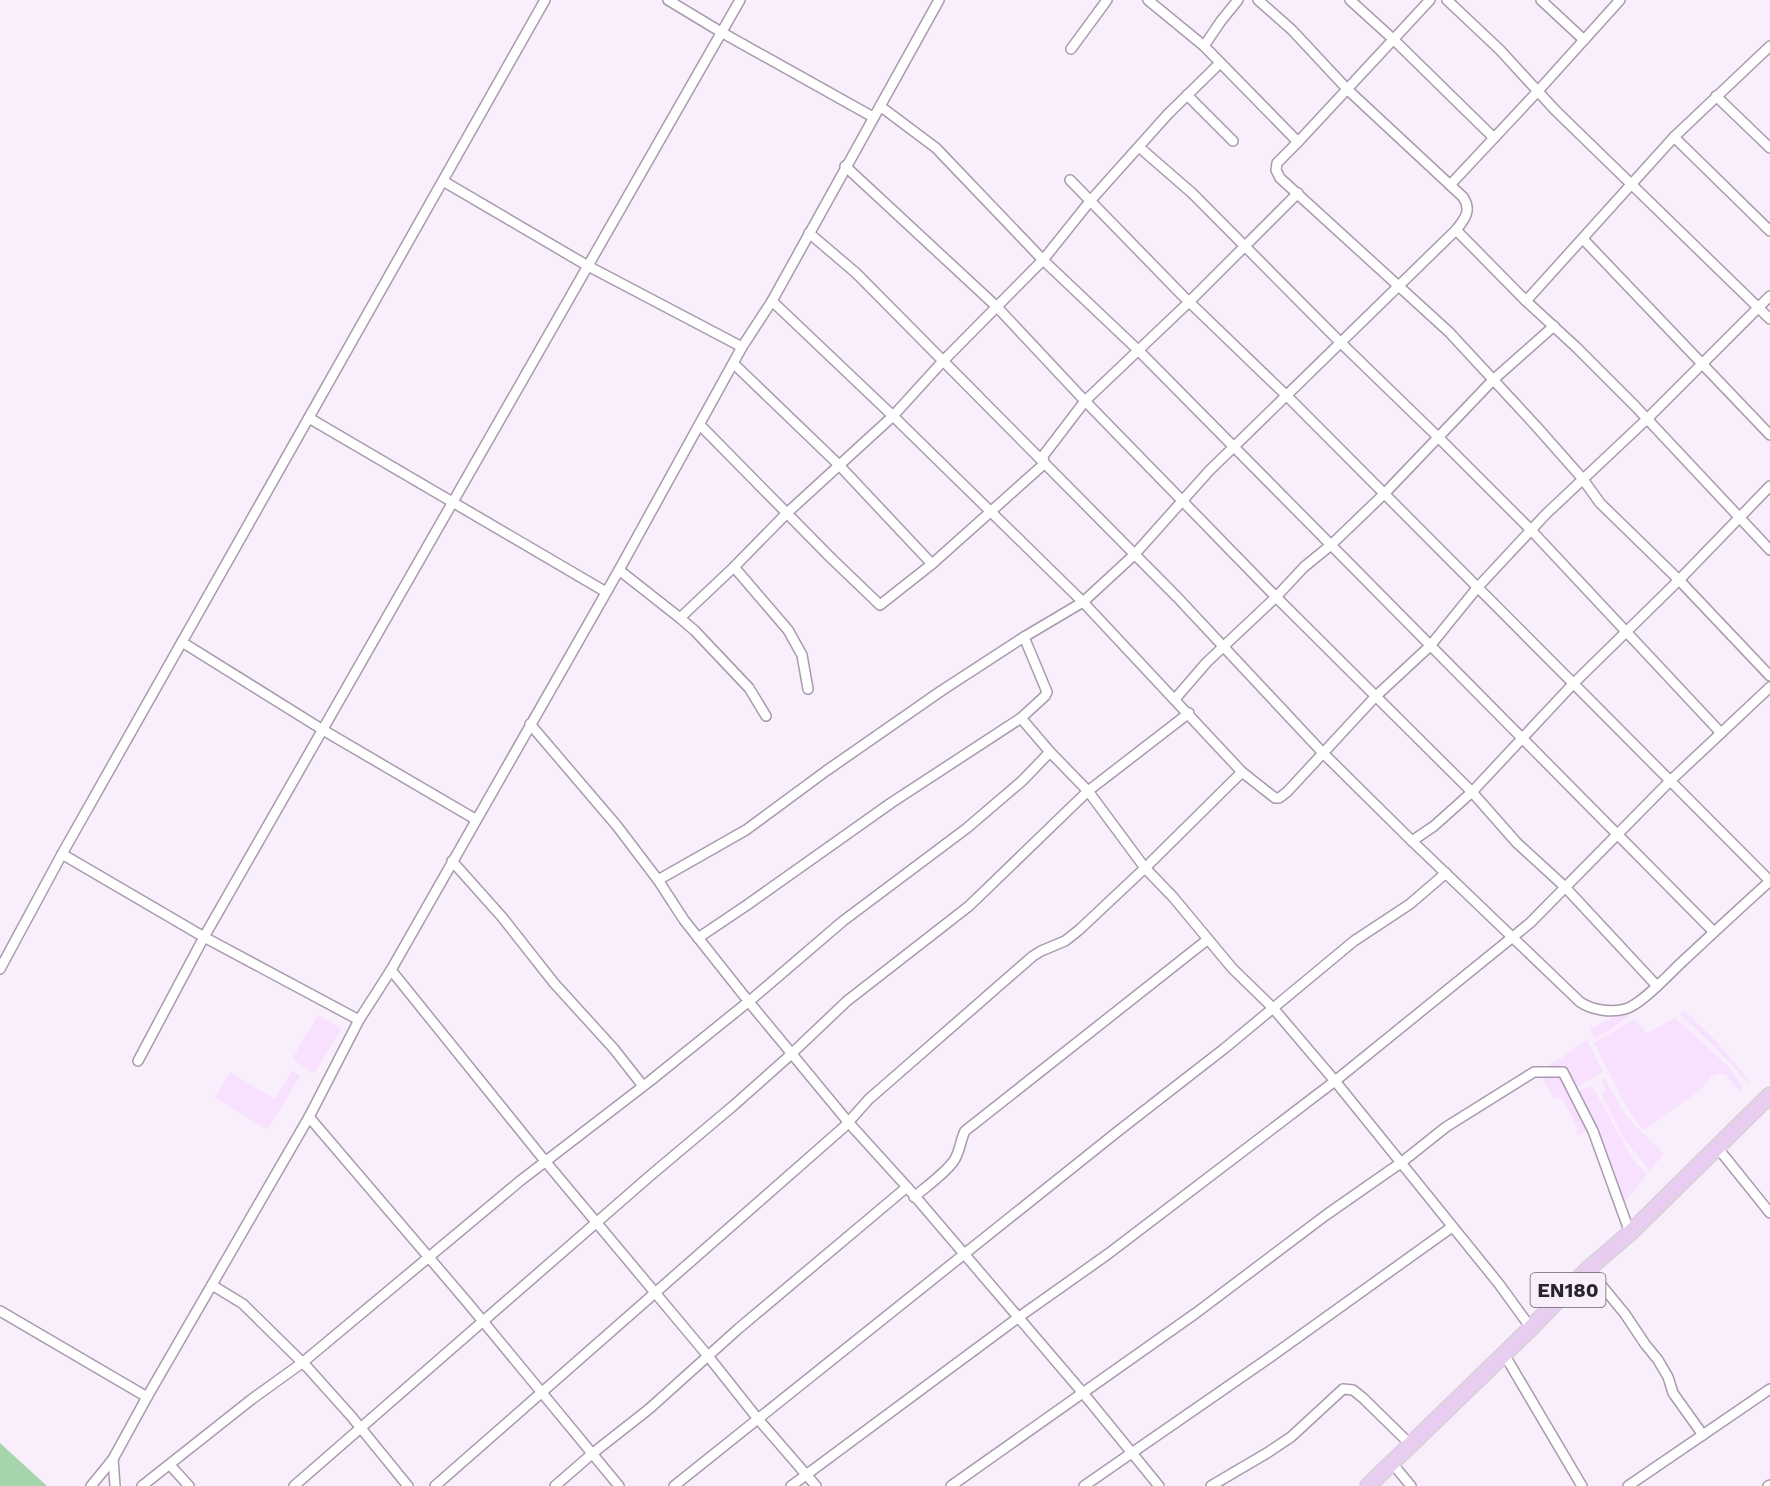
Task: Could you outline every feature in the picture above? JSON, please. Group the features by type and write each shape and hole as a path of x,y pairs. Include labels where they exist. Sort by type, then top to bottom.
{"main road":[{"name":"EN180","path":"1368,1486 1531,1328 1588,1269 1630,1233 1770,1095"}],"street":[{"path":"0,969 62,854 545,0"},
{"path":"668,0 873,117"},
{"path":"138,1061 204,937 740,0"},
{"path":"91,1486 113,1459 309,1117 359,1020 391,970 619,570 742,347 772,301 939,0"},
{"path":"1071,50 1107,0"},
{"path":"1148,0 1204,46 1298,142"},
{"path":"1204,46 1238,0"},
{"path":"658,880 746,830 855,751 1024,637 1083,602 1134,555 1182,500 1234,447 1465,219 1468,211 1467,203 1450,185 1348,90 1292,30 1258,0"},
{"path":"1350,0 1394,39 1494,138"},
{"path":"1430,0 1348,90 1280,159 1276,170 1280,178 1449,332 1582,478 1600,503 1679,580 1770,676"},
{"path":"1446,0 1500,50 1555,110 1770,319"},
{"path":"1540,0 1584,40"},
{"path":"1450,185 1620,0"},
{"path":"1526,301 1674,137 1770,47"},
{"path":"680,618 838,464 893,416 943,361 1043,260 1091,200 1187,95 1220,63"},
{"path":"1187,95 1233,141"},
{"path":"1716,96 1770,148"},
{"path":"879,106 936,147 1043,260 1138,350 1714,932"},
{"path":"1674,137 1770,231"},
{"path":"1139,147 1192,193 1531,530 1721,733"},
{"path":"845,166 997,307 1276,597 1472,792 1517,843 1565,887 1657,986"},
{"path":"809,233 856,273 943,361 1224,647 1323,753 1580,1002 1600,1009 1624,1009 1633,1005 1657,986 1770,881 1070,180"},
{"path":"443,181 588,266 742,347"},
{"path":"1044,464 1043,456 1085,401 1190,302 1298,193"},
{"path":"1456,230 1647,419 1770,550"},
{"path":"1584,238 1770,435"},
{"path":"772,301 1083,602 1242,772 1275,798 1279,798 1376,697 1430,646 1477,588 1531,530 1582,478 1647,419 1770,296"},
{"path":"1175,699 1207,662 1276,597 1304,567 1331,545 1384,494 1493,380 1554,326"},
{"path":"734,364 838,464 932,564"},
{"path":"309,418 606,592"},
{"path":"700,425 880,605 932,564 1044,464"},
{"path":"1412,841 1434,826 1472,792 1573,684 1770,486"},
{"path":"734,567 788,630 802,655 808,689"},
{"path":"619,570 695,631 749,688 766,716"},
{"path":"698,938 891,803 1021,718 1045,696 1047,692 1024,637"},
{"path":"182,642 323,730 475,819"},
{"path":"791,1486 1108,1254 1335,1081 1513,936 1530,922 1670,781 1770,687"},
{"path":"294,1486 793,1053 847,1002 969,906 1088,791 1189,713"},
{"path":"1021,718 1088,791 1145,868 1173,897 1207,940 1273,1008 1335,1081 1499,1284 1531,1328"},
{"path":"530,724 617,825 658,880 684,920 748,1002 793,1053 849,1123 1019,1317 1159,1486"},
{"path":"142,1486 252,1399 302,1363 545,1161 748,1002 843,921 990,808 1022,781 1050,752"},
{"path":"435,1486 849,1123 869,1100 1033,956 1065,941 1079,930 1242,772"},
{"path":"62,854 204,937 359,1020"},
{"path":"452,861 502,917 554,983 614,1049 643,1086"},
{"path":"675,1486 1273,1008 1354,940 1410,904 1446,873"},
{"path":"914,1197 954,1161 965,1131 1207,940"},
{"path":"391,970 545,1161 816,1486"},
{"path":"951,1486 1196,1313 1326,1215 1402,1162 1446,1127 1533,1072 1563,1072 1593,1131 1630,1233"},
{"path":"309,1117 619,1486"},
{"path":"1717,1147 1770,1213"},
{"path":"555,1486 650,1409 738,1329 907,1187"},
{"path":"1084,1486 1269,1358 1452,1227"},
{"path":"1588,1269 1659,1360 1673,1393 1703,1435"},
{"path":"212,1285 243,1304 302,1363 361,1428 408,1486"},
{"path":"0,1311 147,1397"},
{"path":"1504,1354 1582,1486"},
{"path":"1210,1486 1291,1437 1343,1389 1353,1390 1363,1398 1412,1445"},
{"path":"1628,1486 1770,1389"},
{"path":"113,1459 115,1486"},
{"path":"1392,1463 1411,1486"},
{"path":"170,1465 189,1486"}],"shaded area":[{"path":"1654,995 1616,1026 1595,1039 1590,1029 1606,1021 1617,1011"},
{"path":"1684,1010 1715,1040 1750,1081 1747,1082 1719,1051 1680,1014"},
{"path":"318,1015 341,1029 314,1074 292,1059"},
{"path":"1675,1018 1727,1065 1743,1087 1740,1091 1725,1074 1712,1076 1698,1092 1645,1130 1636,1122 1626,1106 1594,1043 1634,1019 1647,1033"},
{"path":"1587,1040 1603,1072 1576,1088 1565,1069 1560,1067 1551,1070 1549,1064"},
{"path":"292,1071 300,1076 267,1130 215,1097 230,1072 275,1099"},
{"path":"1561,1075 1589,1129 1577,1136 1576,1125 1562,1097 1554,1099 1541,1076"},
{"path":"1605,1078 1621,1108 1634,1125 1664,1153 1650,1171 1624,1139 1601,1094 1606,1090 1601,1079"},
{"path":"1592,1086 1633,1160 1647,1174 1625,1202 1599,1136 1576,1092"}],"green space":[{"path":"0,1443 47,1486 0,1486"}]}
